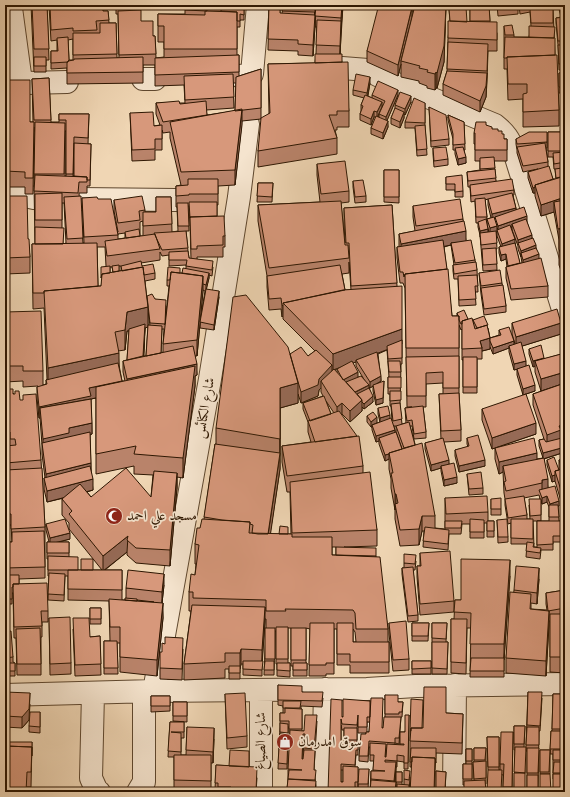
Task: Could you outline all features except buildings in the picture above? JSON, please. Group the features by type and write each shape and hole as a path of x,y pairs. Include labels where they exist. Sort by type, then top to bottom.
{"street":[{"path":"258,5 248,71 276,65"},
{"path":"11,8 14,84 67,82"},
{"path":"342,68 368,70 388,80 495,125 505,133 511,142 565,316"},
{"name":"شارع الكنائس","path":"138,792 144,782 149,692 208,387 240,198 248,124"},
{"path":"218,199 240,198"},
{"path":"78,199 176,200"},
{"path":"5,695 325,689 367,703 416,686 565,684"},
{"path":"454,792 455,685"},
{"path":"323,792 325,689"},
{"name":"شارع الصياغ","path":"261,690 261,792"},
{"path":"93,693 91,778 99,792"},
{"path":"365,792 367,703"}],"place":[{"name":"مسجد علي احمد","path":"114,516"},
{"name":"سوق امدرمان","path":"285,742"}]}
